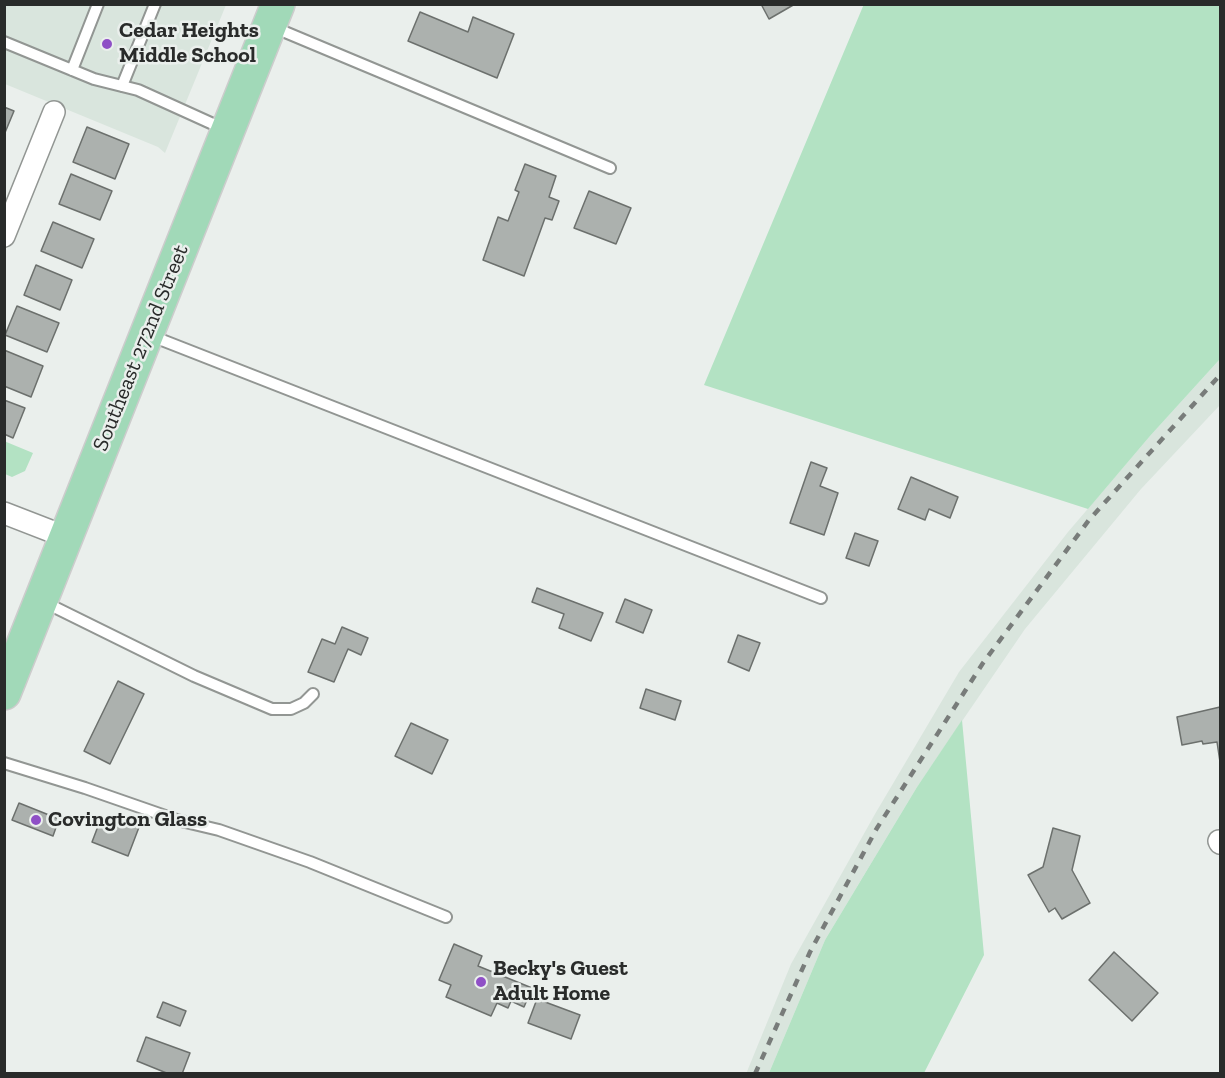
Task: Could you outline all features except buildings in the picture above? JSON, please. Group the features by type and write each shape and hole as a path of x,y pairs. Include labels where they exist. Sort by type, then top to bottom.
{"main road":[{"name":"Southeast 272nd Street","path":"4,693 274,15"}],"street":[{"path":"4,236 10,208 54,112"},
{"path":"4,513 66,537"}],"lane":[{"path":"72,70 98,4"},
{"path":"122,86 155,4"},
{"path":"274,15 610,168"},
{"path":"4,42 94,79 138,90 227,130"},
{"path":"146,334 822,598"},
{"path":"41,600 194,676 272,709 291,709 313,694"},
{"path":"4,763 107,795 177,820 219,830 310,862 446,917"}],"shaded area":[{"name":"Cedar Heights Middle School","path":"4,5 226,5 165,153 158,147 5,84"},
{"path":"1220,359 1220,405 1141,489 1025,629 917,787 825,940 769,1073 746,1074 791,964 875,814 959,672 1068,532"}],"green space":[{"path":"864,4 1220,5 1220,359 1088,509 704,385"},
{"path":"4,441 33,453 25,471 12,477 5,474"},
{"path":"962,720 984,955 924,1073 769,1073 825,940 917,787"}],"railway":[{"path":"755,1074 810,952 877,828 983,663 1089,520 1220,375"}],"place":[{"name":"Cedar Heights Middle School","path":"107,44"},
{"name":"Covington Glass","path":"36,820"},
{"name":"Becky's Guest Adult Home","path":"481,982"}]}
